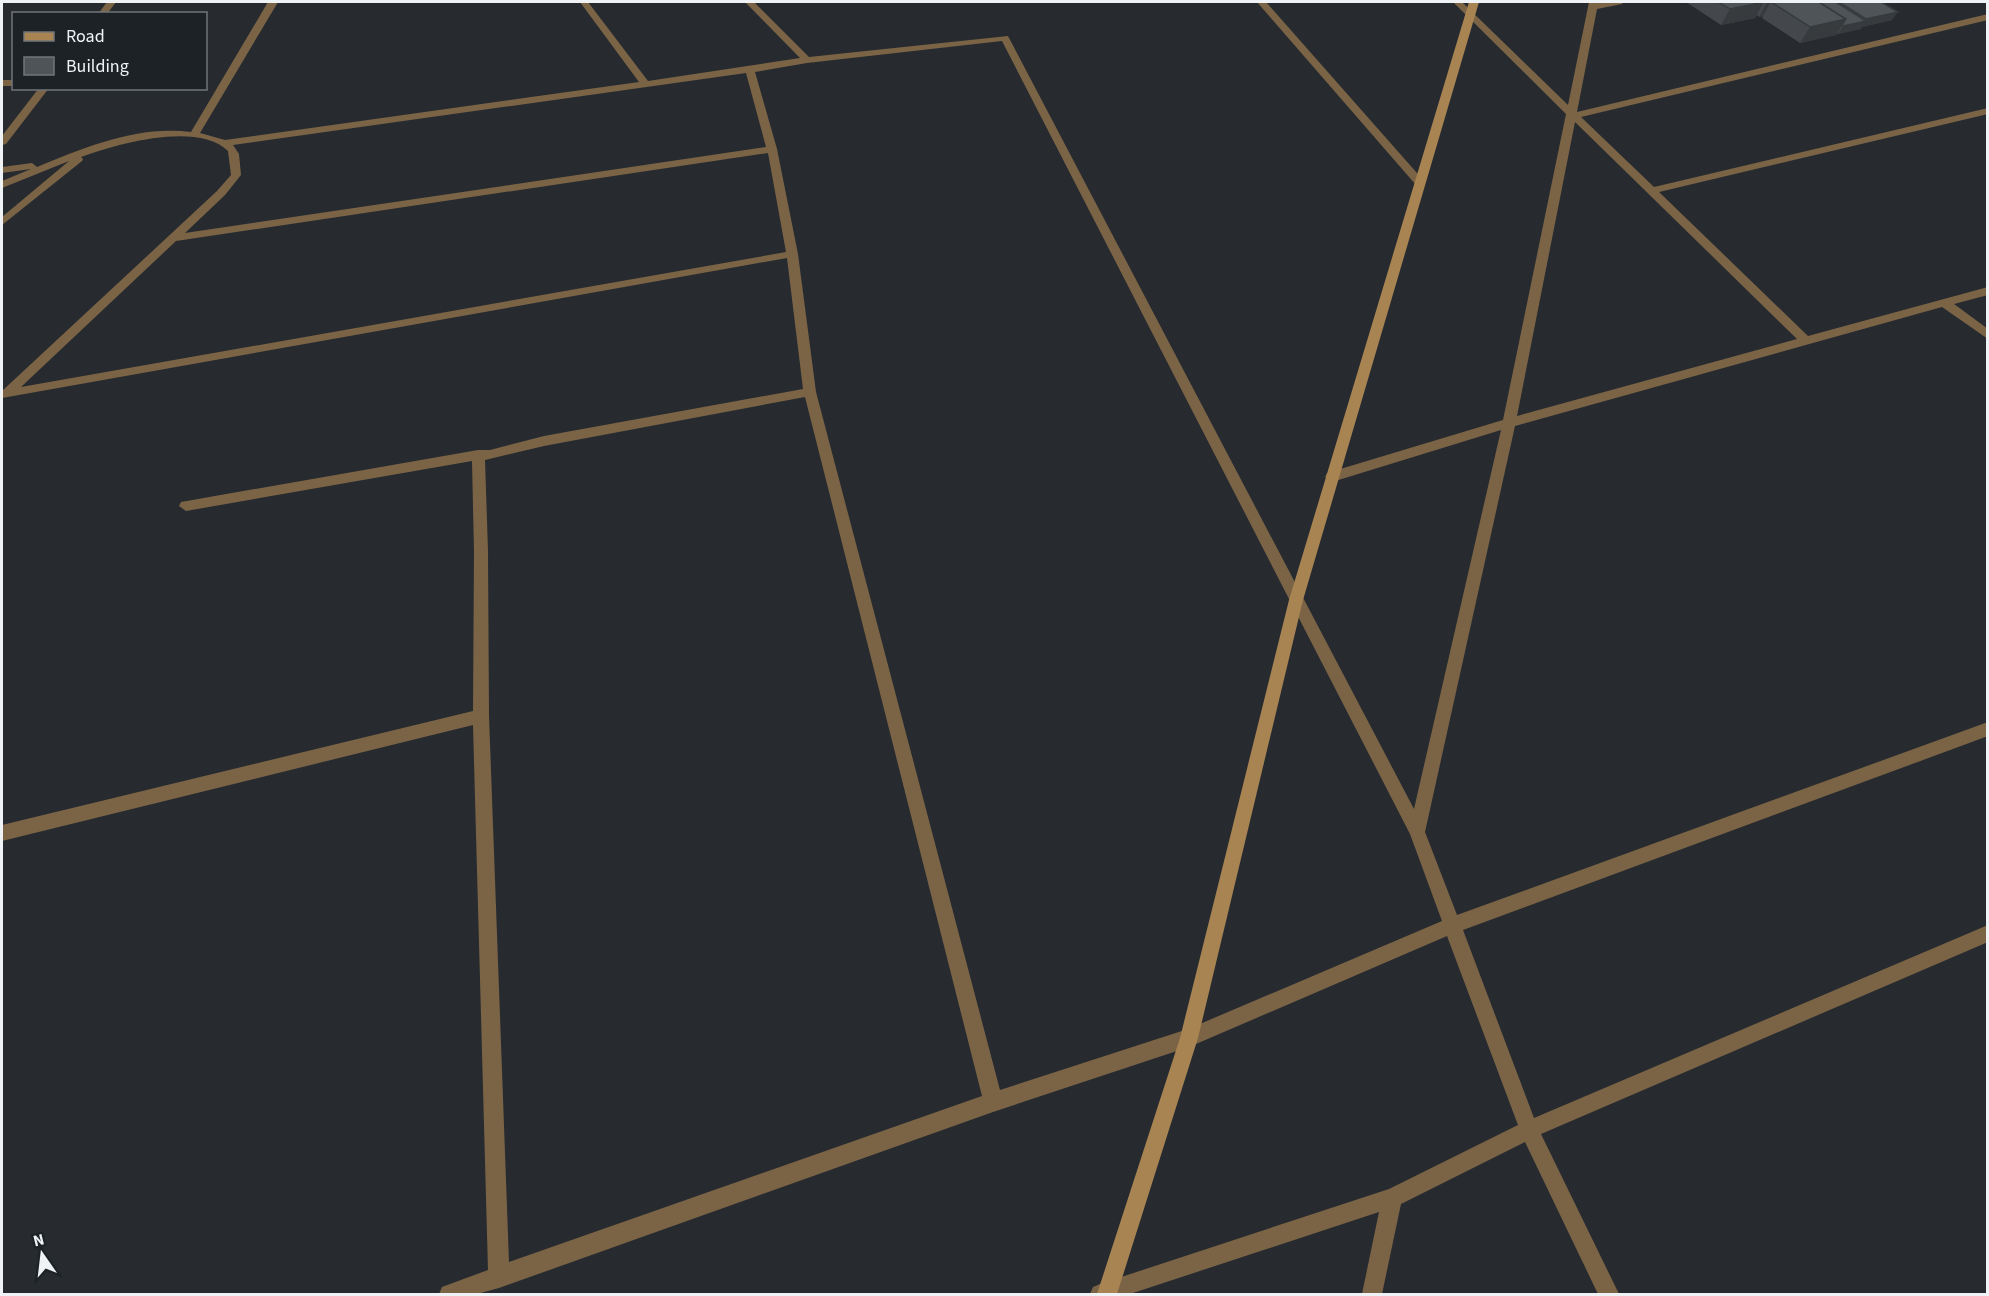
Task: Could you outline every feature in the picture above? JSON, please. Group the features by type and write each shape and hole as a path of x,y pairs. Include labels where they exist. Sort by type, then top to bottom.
{"street":[{"path":"194,135 273,2"},
{"path":"584,2 646,85"},
{"path":"749,2 807,60"},
{"path":"1262,2 1419,183"},
{"path":"1457,2 1472,7 1573,116 1807,342"},
{"path":"1417,832 1509,423 1594,4 1619,2"},
{"path":"1105,1294 1189,1038 1296,600 1472,7"},
{"path":"1573,116 1988,17"},
{"path":"222,143 646,85 807,60 1005,38 1417,832 1529,1130 1609,1294"},
{"path":"750,70 772,149 792,254 810,392 993,1102"},
{"path":"2,142 42,90"},
{"path":"1651,191 1988,111"},
{"path":"2,185 53,164 137,136 164,133 216,139 231,147 235,159 236,175 221,193 4,396"},
{"path":"172,238 772,149"},
{"path":"2,222 87,152"},
{"path":"2,170 53,164"},
{"path":"4,396 792,254"},
{"path":"1332,477 1509,423 1988,291"},
{"path":"1944,303 1988,335"},
{"path":"186,506 478,455 490,455 544,441 810,392"},
{"path":"478,455 481,551 481,716 499,1278"},
{"path":"2,833 481,716"},
{"path":"449,1294 993,1102 1189,1038 1451,926 1988,729"},
{"path":"1105,1294 1392,1198 1529,1130 1988,933"},
{"path":"1372,1294 1392,1198"}],"building":[{"path":"1718,2 1764,2 1730,9"},
{"path":"1771,2 1819,2 1846,19 1810,27"},
{"path":"1819,2 1836,2 1866,21 1843,26 1846,19"},
{"path":"1839,2 1881,2 1898,12 1866,19"}]}
